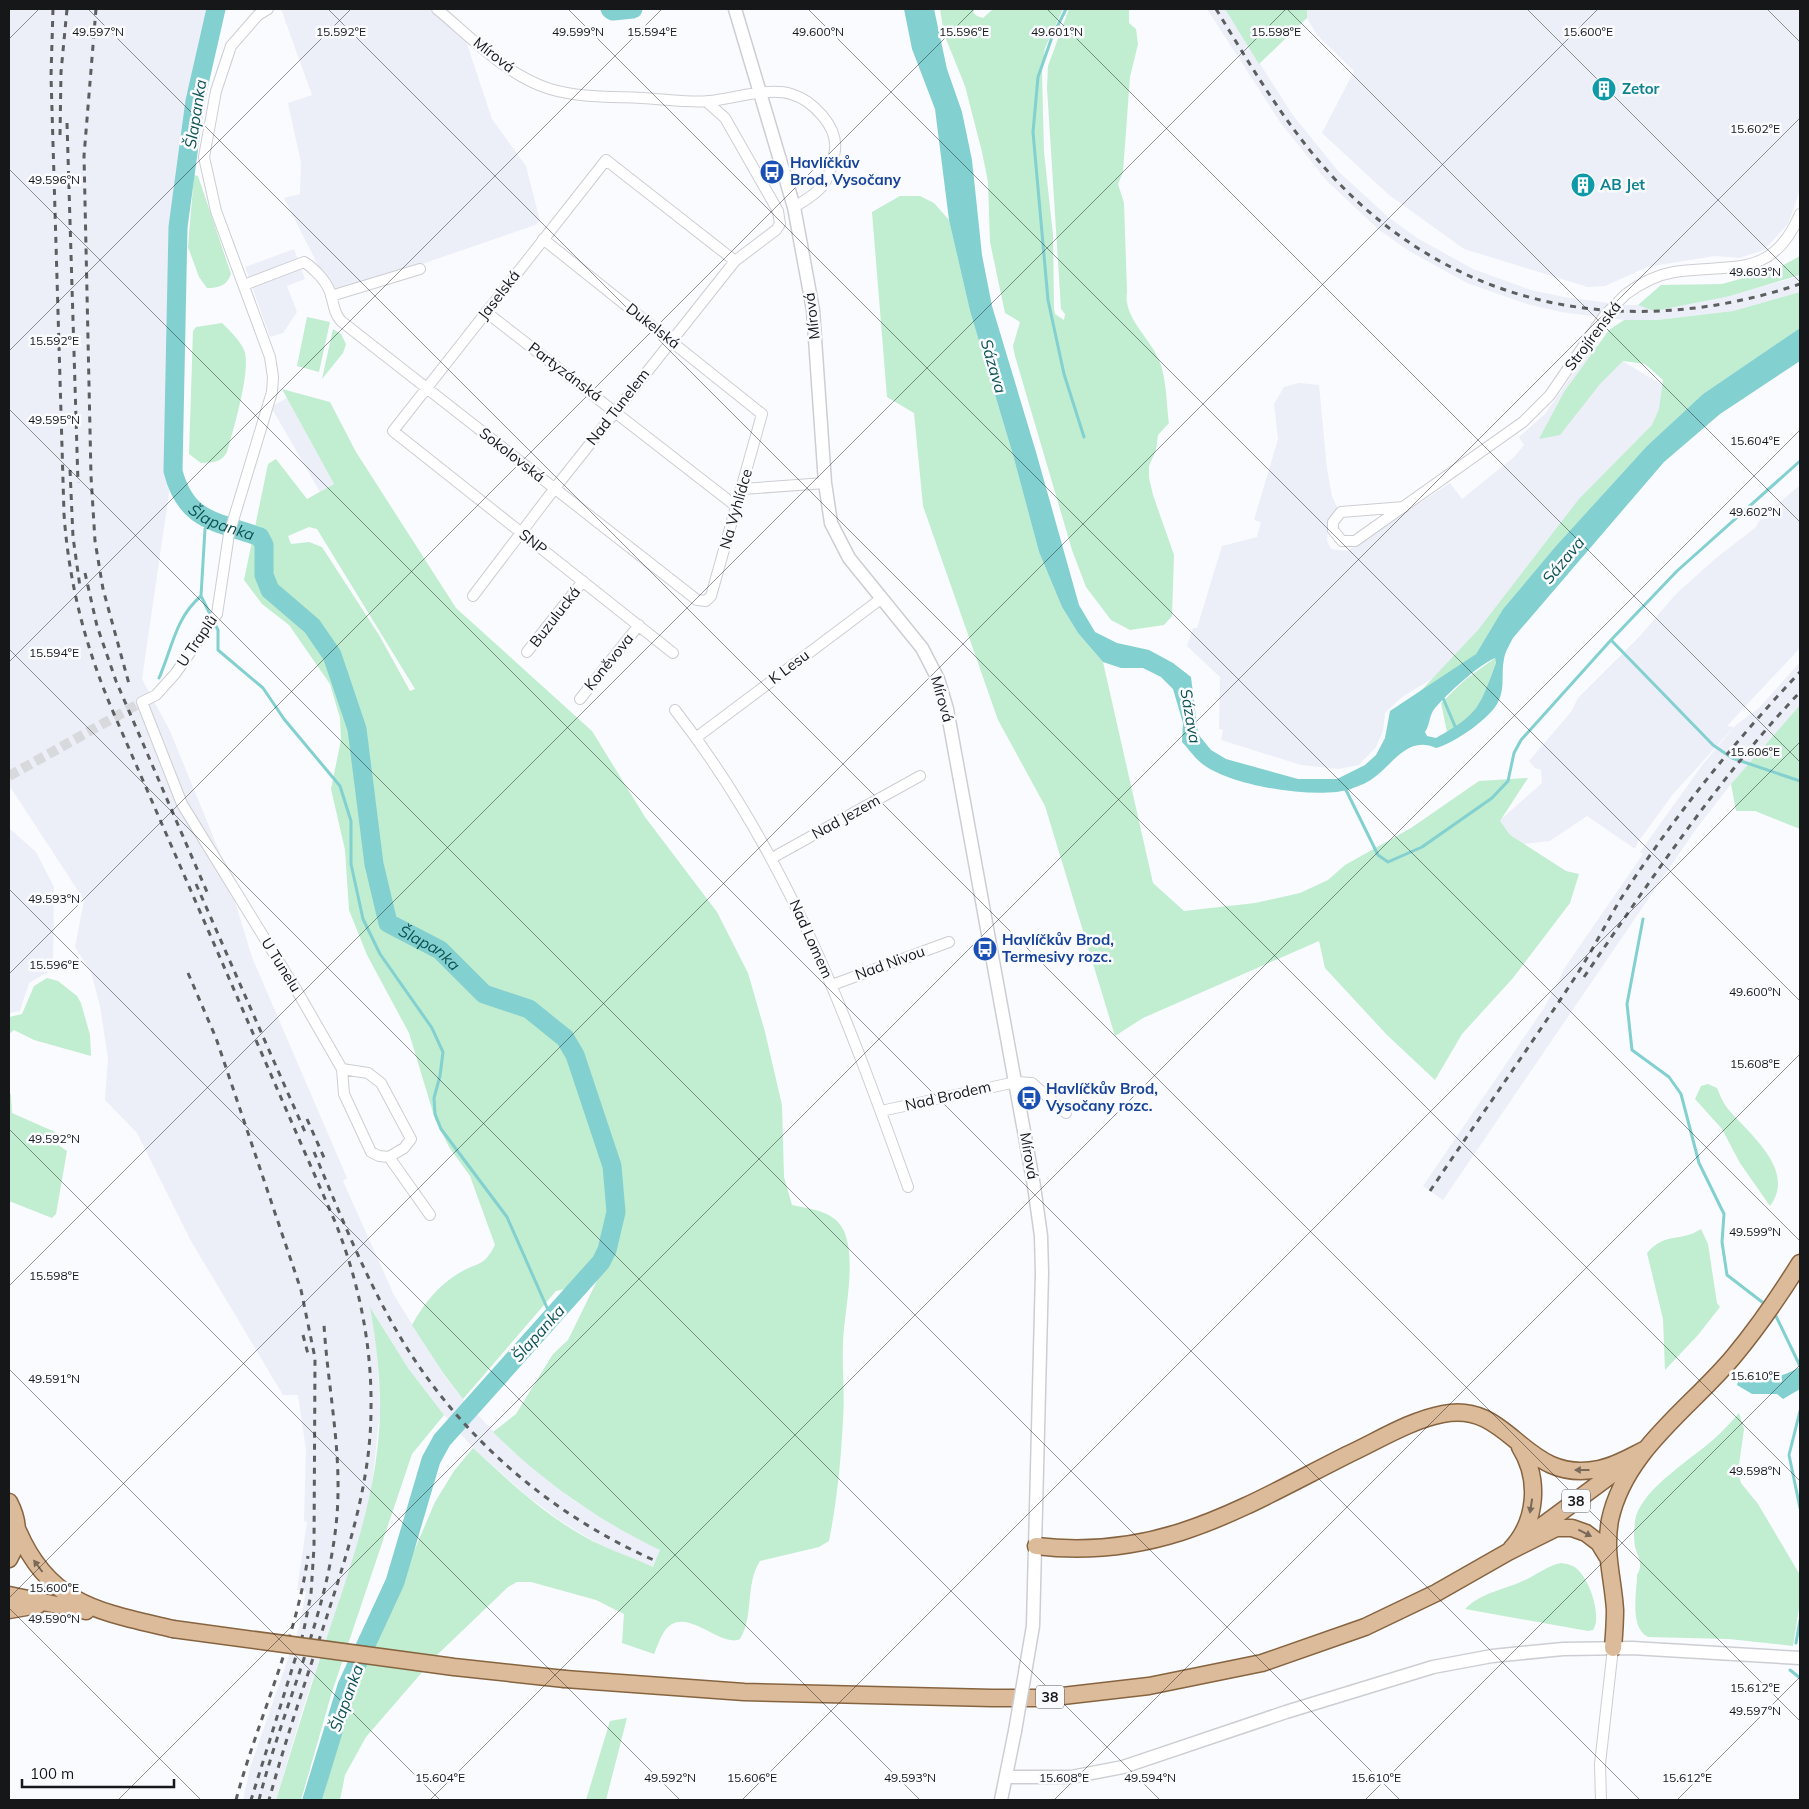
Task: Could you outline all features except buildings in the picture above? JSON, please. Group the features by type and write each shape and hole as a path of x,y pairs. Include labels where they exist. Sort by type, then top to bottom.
{"main road":[{"name":"38","path":"9,1595 174,1629 272,1644 565,1679 744,1692 992,1698 1045,1698 1149,1686 1262,1663 1365,1627 1436,1593 1508,1552 1644,1450 1722,1370 1762,1320 1800,1263"},
{"path":"1036,1546 1064,1549 1107,1548 1149,1542 1189,1531 1277,1492 1387,1436 1442,1414 1459,1412 1485,1418 1500,1427 1517,1443 1544,1462 1577,1471 1610,1466 1644,1450"},
{"path":"1508,1552 1525,1528 1533,1500 1530,1470 1517,1443"},
{"path":"1614,1648 1615,1612 1607,1556 1608,1531 1614,1506 1626,1477 1644,1450"},
{"path":"9,1502 18,1531 29,1553 43,1573 73,1598 110,1614 174,1629"},
{"path":"1508,1552 1544,1533 1564,1528 1586,1533 1598,1543 1607,1556"},
{"path":"9,1559 15,1546 18,1531"},
{"path":"9,1610 47,1603"}],"street":[{"name":"U Traplů","path":"142,702 156,695 162,688 217,614 229,534 272,392 273,377 270,356 216,211 204,157 216,91 231,46 258,15 268,9"},
{"name":"Mírová","path":"437,9 513,71 551,90 707,102 761,94 790,93 809,102 828,123 835,146 832,169 826,182 817,194 794,207"},
{"name":"Mírová","path":"735,9 794,207 813,310 825,483 830,519 838,541 848,558 922,648 936,674 944,697 1016,1082 1039,1220 1042,1273 1033,1626 1016,1731 1001,1800"},
{"name":"Nad Tunelem","path":"473,596 615,410 734,260 776,230 780,224 778,211 725,118 707,102"},
{"name":"Jaselská","path":"393,431 606,160 734,260"},
{"name":"Strojírenská","path":"1404,507 1341,512 1333,522 1333,530 1342,541 1355,541 1404,507 1523,422 1550,395 1605,315 1626,294 1650,279 1662,275 1701,269 1740,268 1759,261 1787,239 1800,214"},
{"name":"Dukelská","path":"543,239 762,414"},
{"name":"Sokolovská","path":"244,285 304,262 322,278 331,295 334,312 341,321 697,600 705,602"},
{"path":"331,295 420,269"},
{"name":"Partyzánská","path":"486,312 737,506"},
{"name":"Na Vyhlídce","path":"705,602 711,596 743,490 762,414"},
{"name":"SNP","path":"393,431 673,653"},
{"path":"743,490 825,483"},
{"name":"Buzulucká","path":"527,652 583,581"},
{"name":"K Lesu","path":"696,737 882,598"},
{"name":"Koněvova","path":"580,699 639,625"},
{"name":"U Tunelu","path":"142,702 182,804 300,996 342,1069 344,1094 371,1152 379,1156 389,1157 430,1215"},
{"name":"Nad Lomem","path":"676,710 736,795 804,919 881,1111 908,1187"},
{"name":"Nad Jezem","path":"772,858 920,776"},
{"name":"Nad Nivou","path":"832,985 949,942"},
{"path":"342,1069 368,1074 381,1083 411,1139 404,1148 389,1157"},
{"path":"1016,1082 1032,1083 1066,1113"},
{"name":"Nad Brodem","path":"881,1111 1016,1082"},
{"path":"1601,1800 1600,1764 1614,1648"},
{"path":"1006,1777 1071,1777 1123,1767 1286,1712 1433,1667 1492,1656 1614,1648 1800,1658"}],"shaded area":[{"path":"9,9 208,9 173,198 169,243 165,461 170,486 142,679 170,731 220,853 252,957 347,1178 343,1181 394,1295 443,1374 463,1399 507,1446 576,1502 661,1550 653,1567 602,1546 562,1522 526,1495 473,1448 444,1415 408,1368 371,1308 377,1351 380,1410 371,1494 356,1552 304,1705 276,1800 243,1800 250,1768 299,1627 306,1592 297,1590 307,1522 304,1521 306,1450 298,1395 283,1395 191,1241 137,1133 105,1100 108,1058 100,1006 91,972 75,947 84,900 9,785"},
{"path":"281,9 430,9 465,38 492,119 526,166 540,221 535,225 425,263 336,289 325,279 284,198 300,194 301,163 288,103 312,95"},
{"path":"1207,9 1225,9 1292,114 1338,171 1388,217 1417,238 1473,269 1531,290 1564,297 1624,305 1656,305 1730,296 1800,276 1800,292 1733,311 1657,320 1624,320 1561,312 1527,304 1467,283 1409,251 1378,229 1327,181 1280,122"},
{"path":"1307,9 1800,9 1800,190 1788,224 1764,250 1739,258 1714,256 1647,267 1605,286 1588,287 1464,249 1389,195 1322,133 1354,71 1317,35 1307,18"},
{"path":"294,249 305,279 287,286 297,312 283,333 270,337 245,267"},
{"path":"1594,344 1671,390 1686,407 1440,674 1402,697 1385,713 1383,731 1376,747 1359,765 1338,769 1301,765 1221,740 1223,730 1219,729 1220,677 1187,646 1193,628 1197,628 1222,546 1257,537 1261,522 1254,520 1278,439 1274,404 1284,387 1299,383 1319,385 1327,469 1332,496 1338,509 1329,519 1327,541 1331,549 1347,551 1450,483 1462,499 1514,457 1524,445 1519,437 1545,414"},
{"path":"287,398 334,484 320,492 271,407"},
{"path":"1800,485 1800,648 1727,726 1734,727 1673,794 1638,842 1635,849 1587,816 1550,841 1508,846 1499,821 1542,783 1541,770 1535,768 1529,761 1571,712 1578,698 1639,637 1676,594 1716,558 1755,528 1762,517"},
{"path":"1800,662 1800,705 1731,784 1696,829 1443,1200 1423,1186 1544,1008 1566,966 1643,854 1640,852 1703,764 1736,725 1759,708"},
{"path":"9,828 36,852 54,887 53,964 48,972 29,983 20,1011 9,1013"}],"green space":[{"path":"940,9 975,9 973,12 983,18 993,9 1063,9 1045,48 1042,71 1044,152 1053,235 1054,309 1055,314 1064,320 1065,314 1061,309 1047,88 1048,66 1069,9 1129,9 1129,23 1136,29 1138,44 1130,77 1123,172 1118,184 1124,203 1128,309 1160,362 1169,423 1158,435 1156,450 1149,466 1149,478 1153,495 1174,555 1172,616 1164,625 1130,630 1111,620 1086,587 1072,550 1015,356 1013,346 1020,322 1005,313 990,242 988,182 982,152 965,86 944,34"},
{"path":"1225,9 1307,9 1307,18 1259,64"},
{"path":"194,175 198,176 231,274 225,284 215,288 207,288 199,277 188,247"},
{"path":"900,196 920,196 934,203 949,220 970,311 1013,455 1039,552 1062,607 1078,633 1103,662 1153,883 1184,911 1255,903 1300,893 1328,880 1345,865 1411,828 1479,781 1528,778 1500,821 1510,835 1566,871 1579,874 1570,903 1513,978 1462,1034 1435,1080 1387,1035 1325,968 1319,941 1143,1018 1115,1036 1045,806 998,720 923,506 914,413 887,397 872,212"},
{"path":"1800,256 1800,275 1730,296 1654,311 1638,305 1661,285 1722,284 1776,269"},
{"path":"1800,292 1800,328 1703,394 1647,446 1556,546 1503,609 1476,654 1415,697 1478,630 1579,499 1652,425 1659,409 1663,380 1645,364 1623,361 1600,384 1560,435 1539,439 1564,392 1609,330 1624,320 1657,320 1733,311"},
{"path":"307,317 330,322 319,372 297,366"},
{"path":"222,323 237,339 244,350 246,371 244,385 225,456 213,462 201,463 189,454 193,331 196,327"},
{"path":"333,329 341,334 346,344 343,353 322,379"},
{"path":"282,389 330,402 356,452 456,608 592,731 645,817 717,912 748,973 765,1032 782,1105 784,1177 792,1205 822,1212 840,1224 848,1243 850,1272 843,1344 844,1401 841,1450 829,1541 819,1547 760,1561 755,1570 747,1621 740,1639 722,1638 692,1624 682,1622 672,1624 664,1632 654,1654 622,1643 624,1614 596,1600 531,1582 517,1582 508,1587 437,1655 366,1737 345,1775 340,1800 322,1800 351,1698 435,1502 454,1471 473,1448 534,1502 585,1537 653,1567 660,1550 593,1513 531,1467 493,1432 516,1414 553,1354 568,1340 618,1238 600,1246 594,1263 578,1286 556,1291 463,1399 443,1373 412,1325 421,1309 438,1289 459,1273 484,1261 495,1245 470,1176 449,1147 435,1119 409,1033 367,955 349,910 345,850 331,789 341,740 340,718 330,684 289,625 262,604 244,580 268,464 276,459 307,499 334,484","holes":["309,527 317,529 415,689 410,691 379,635 322,547 309,542 291,544 288,536"]},
{"path":"1495,658 1496,663 1484,695 1474,711 1447,732 1441,703 1466,679"},
{"path":"1800,705 1800,829 1755,811 1736,811 1731,784"},
{"path":"47,978 58,981 77,996 81,1003 90,1035 91,1056 34,1040 14,1030 9,1034 9,1017 22,1014 34,986"},
{"path":"1708,1084 1717,1088 1726,1107 1758,1141 1774,1166 1778,1179 1777,1193 1770,1206 1740,1163 1722,1129 1695,1099 1701,1086"},
{"path":"9,1091 12,1113 55,1132 57,1144 67,1151 56,1214 52,1218 9,1201"},
{"path":"1701,1229 1708,1244 1717,1303 1720,1307 1698,1335 1665,1370 1663,1319 1647,1253 1660,1242 1686,1236"},
{"path":"370,1307 408,1368 444,1415 412,1454 332,1692 301,1800 276,1800 354,1553 375,1468 380,1409 377,1357"},
{"path":"1739,1413 1744,1429 1738,1472 1741,1483 1758,1504 1800,1575 1800,1602 1793,1646 1729,1639 1648,1637 1638,1626 1635,1609 1637,1575 1640,1565 1634,1542 1636,1516 1641,1505 1659,1484 1715,1438"},
{"path":"1561,1563 1575,1567 1583,1576 1591,1591 1596,1616 1593,1630 1588,1631 1465,1609 1486,1595 1530,1578 1547,1568"},
{"path":"627,1718 606,1800 586,1800 610,1721"}],"water":[{"name":"Sázava","path":"904,9 934,9 947,69 962,112 972,160 982,255 992,306 1079,605 1095,632 1117,643 1149,650 1173,663 1191,677 1198,734 1211,750 1226,759 1298,779 1337,779 1365,765 1376,755 1385,738 1390,711 1476,654 1503,609 1556,546 1647,446 1703,394 1800,328 1800,361 1720,414 1664,462 1513,638 1503,664 1502,690 1499,700 1489,714 1472,729 1462,736 1436,748 1417,745 1409,748 1380,773 1351,789 1336,792 1295,792 1273,789 1230,778 1213,771 1200,762 1182,742 1183,723 1173,689 1161,677 1143,668 1121,668 1103,662 1078,633 1062,607 1039,552 1013,455 970,311 949,220 935,109 912,49","holes":["1495,658 1496,663 1481,700 1469,716 1436,738 1427,736 1425,732 1435,708 1463,680 1480,667"]},
{"path":"1800,1367 1800,1389 1783,1399 1777,1394 1752,1394 1737,1385 1739,1378 1777,1377"}],"waterway":[{"name":"Šlapanka","path":"216,9 195,101 178,227 173,471 186,501 195,510 217,523 260,537 264,545 264,575 270,590 312,626 332,655 357,729 374,864 388,923 440,950 484,994 529,1009 565,1038 575,1055 612,1166 616,1212 607,1250 601,1262 442,1440 431,1460 395,1582 347,1686 312,1800"},
{"name":"Šlapanka","path":"610,9 613,11 633,9"},
{"path":"1066,9 1052,37 1038,77 1033,132 1048,300 1064,374 1084,437"},
{"path":"1345,788 1378,855 1388,862 1422,847 1492,798 1508,781 1514,753 1521,740 1611,640 1677,571 1800,461"},
{"path":"159,678 175,634 185,614 201,596 205,529 211,519"},
{"path":"201,596 218,630 218,650 263,688 284,719 340,786 351,821 351,864 363,919 380,954 432,1028 443,1052 440,1076 434,1098 435,1114 441,1129 507,1217 552,1319"},
{"path":"1611,640 1713,745 1732,758 1800,781"},
{"path":"1443,698 1457,731"},
{"path":"1643,919 1627,1004 1632,1050 1669,1077 1681,1094 1699,1163 1724,1214 1722,1242 1727,1275 1766,1305"},
{"path":"1774,1312 1800,1366"},
{"path":"1800,1411 1789,1455 1800,1508"},
{"path":"1796,1643 1800,1620"},
{"path":"1790,1670 1800,1678"}],"tunnel":[{"path":"9,776 142,702"}],"railway":[{"path":"53,9 51,76 64,514 70,566 80,616 95,665 114,714 336,1224 357,1292 369,1361 371,1385 370,1435 363,1488 351,1539 269,1800"},
{"path":"60,135 61,72 67,9"},
{"path":"96,9 84,156 91,476 95,541 103,589 129,684"},
{"path":"1216,9 1284,116 1332,176 1381,222 1434,258 1490,285 1549,302 1610,310 1673,310 1736,301 1800,284"},
{"path":"67,123 78,483"},
{"path":"70,470 73,537 80,587"},
{"path":"85,573 97,626 116,681 207,892"},
{"path":"1430,1191 1572,982 1620,900 1661,840 1751,726 1800,672"},
{"path":"1584,977 1661,866 1714,794 1741,759 1800,692"},
{"path":"196,884 305,1132"},
{"path":"188,973 216,1038 301,1290 315,1358 314,1547 311,1594 303,1634 251,1800"},
{"path":"307,1119 325,1160"},
{"path":"314,1152 350,1238 380,1301 415,1360 442,1397 471,1431 538,1492 576,1518 615,1541 656,1561"},
{"path":"259,1800 325,1588 337,1515 338,1467 324,1325"},
{"path":"303,1335 308,1354"},
{"path":"236,1800 286,1649 295,1618 308,1556"}],"place":[{"name":"Zetor","path":"1604,89"},
{"name":"Havlíčkův Brod, Vysočany","path":"772,172"},
{"name":"AB Jet","path":"1583,185"},
{"name":"Havlíčkův Brod, Termesivy rozc.","path":"985,949"},
{"name":"Havlíčkův Brod, Vysočany rozc.","path":"1029,1098"}]}
